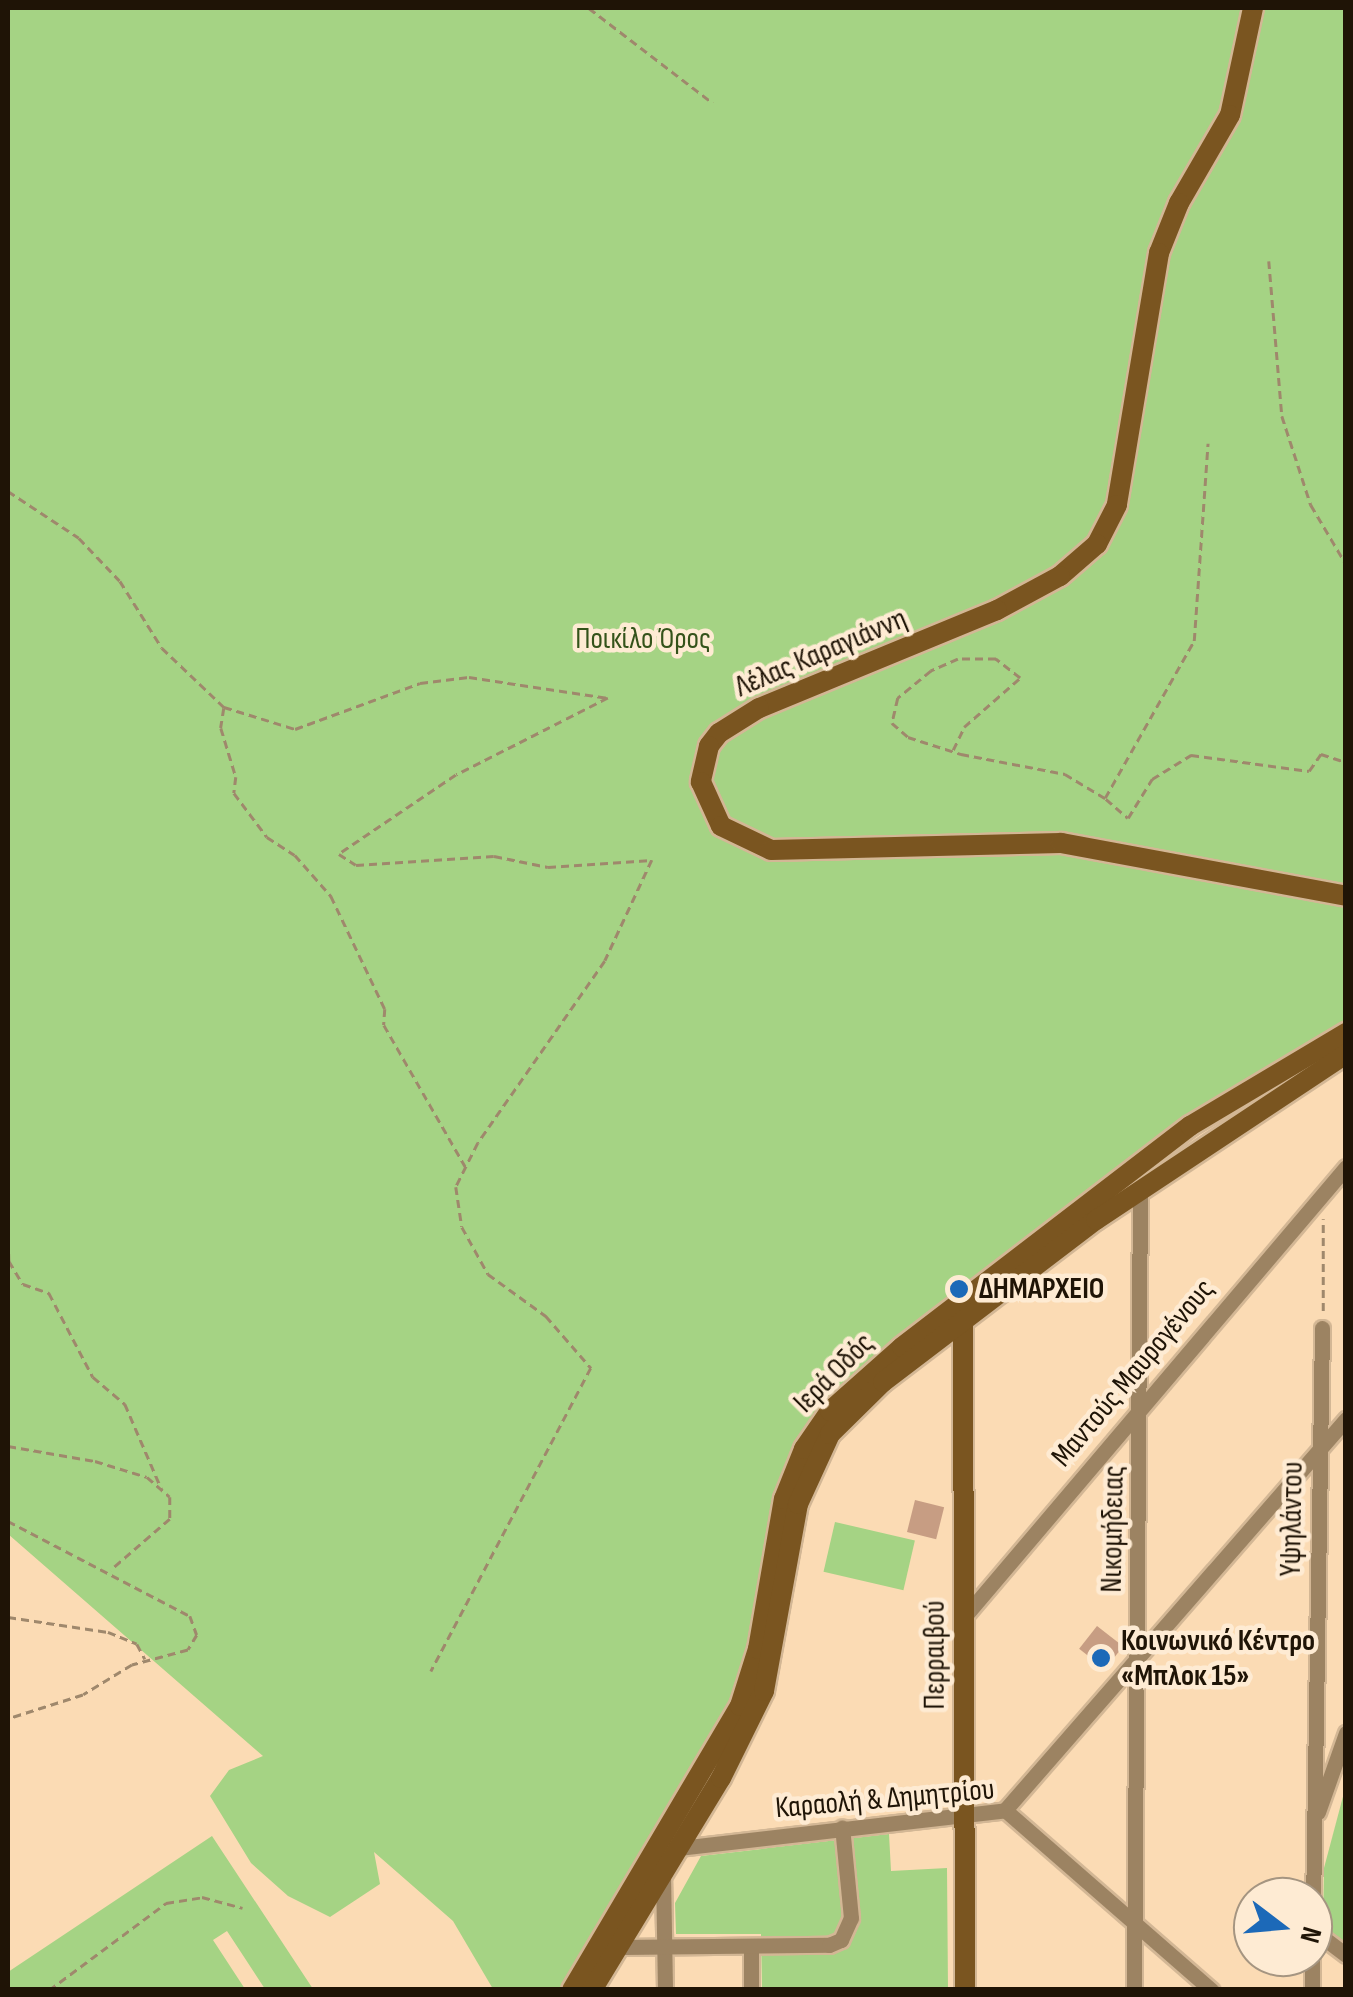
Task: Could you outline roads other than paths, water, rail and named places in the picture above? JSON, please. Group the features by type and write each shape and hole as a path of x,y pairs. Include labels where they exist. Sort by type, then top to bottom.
{"main road":[{"name":"Λέλας Καραγιάννη","path":"1252,8 1230,115 1179,203 1159,252 1117,505 1097,544 1060,576 997,610 746,716 709,746 701,782 722,826 770,850 1061,843 1346,896"},
{"name":"Ιερά Οδός","path":"572,1990 740,1706 758,1649 784,1499 804,1449 830,1411 902,1347 1190,1126 1346,1033"},
{"name":"Ιερά Οδός","path":"592,1990 679,1848 764,1691 798,1504 818,1454 863,1399 962,1321 1140,1190 1346,1054"},
{"name":"Περραιβού","path":"962,1321 965,1990"}],"street":[{"name":"Μαντούς Μαυρογένους","path":"965,1616 1346,1168"},
{"name":"Νικομήδειας","path":"1134,1990 1143,1403 1140,1190"},
{"name":"Υψηλάντου","path":"1313,1877 1322,1328"},
{"path":"1005,1810 1346,1418"},
{"path":"1314,1821 1346,1733"},
{"name":"Καραολή & Δημητρίου","path":"679,1848 1005,1810 1211,1990"},
{"path":"621,1948 829,1945 849,1930 842,1827"},
{"path":"664,1874 664,1990"},
{"path":"751,1946 751,1990"}],"place":[{"name":"ΔΗΜΑΡΧΕΙΟ","path":"959,1289"},
{"name":"Κοινωνικό Κέντρο «Μπλοκ 15»","path":"1101,1658"}],"park label":[{"name":"Ποικίλο Όρος","path":"643,639"}]}
